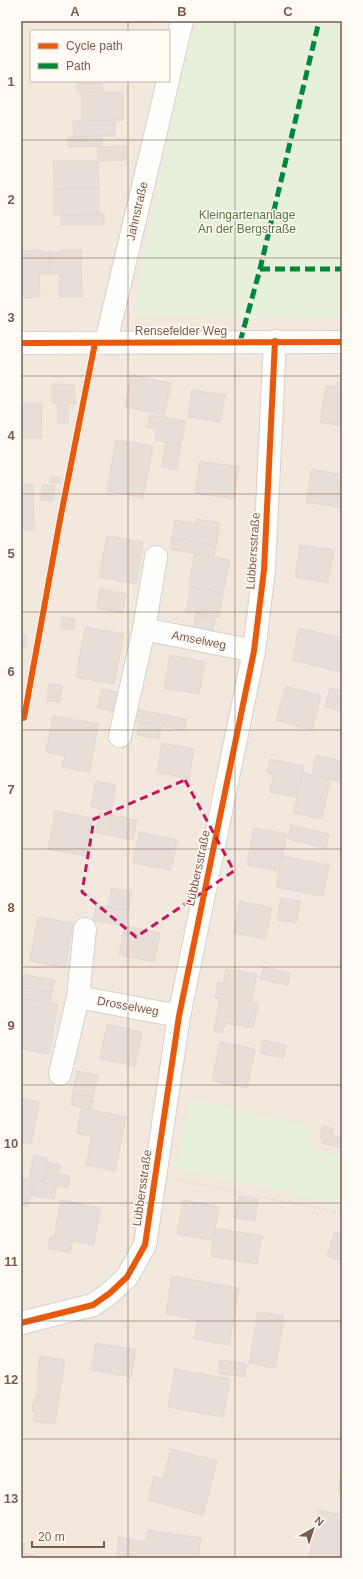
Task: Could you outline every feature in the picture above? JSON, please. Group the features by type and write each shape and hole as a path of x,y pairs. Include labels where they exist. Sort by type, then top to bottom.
{"street":[{"path":"170,71 182,21"},
{"name":"Jahnstraße","path":"106,342 168,82"},
{"name":"Rensefelder Weg","path":"21,343 275,341 342,342"},
{"name":"Lübbersstraße","path":"21,1323 93,1305 110,1293 127,1277 145,1245 179,1016 254,651 264,570 275,341"},
{"path":"120,736 144,629 156,557"},
{"name":"Amselweg","path":"144,629 254,651"},
{"path":"60,1074 78,997 85,929"},
{"name":"Drosselweg","path":"78,997 179,1016"}],"path":[{"path":"155,1176 342,1213"}],"highlighted area":[{"path":"185,780 234,871 136,937 82,892 94,819"}],"shaded area":[{"path":"21,21 190,21 133,315 342,319 342,1558 21,1558"}],"green space":[{"name":"Kleingartenanlage An der Bergstraße","path":"190,21 342,21 342,319 133,315"},
{"path":"190,1098 313,1128 309,1149 342,1157 342,1205 176,1169"}],"building":[{"path":"77,82 123,82 77,83"},
{"path":"77,83 102,83 102,92 77,92"},
{"path":"82,92 123,92 123,120 82,121"},
{"path":"73,121 115,121 115,136 74,137"},
{"path":"102,136 102,146 68,147 68,137"},
{"path":"126,146 126,160 98,161 98,147"},
{"path":"53,161 98,161 99,188 54,189"},
{"path":"99,188 99,214 54,215 54,189"},
{"path":"104,214 104,225 61,225 61,215"},
{"path":"40,250 41,252 49,252 50,274 39,274 40,297 21,298 21,251"},
{"path":"60,250 81,250 82,297 59,297 59,274 50,274 49,252 60,252"},
{"path":"131,375 171,383 164,415 125,407"},
{"path":"338,382 342,383 342,426 320,422 326,386 337,387"},
{"path":"52,384 75,385 75,404 68,403 68,423 58,423 58,403 52,403"},
{"path":"192,390 225,395 220,422 188,417"},
{"path":"21,403 42,403 41,438 21,438"},
{"path":"150,415 185,421 181,445 155,440 157,429 147,427"},
{"path":"116,440 153,446 143,498 107,491"},
{"path":"166,442 181,445 176,470 162,467"},
{"path":"200,461 239,467 233,499 195,493"},
{"path":"312,469 342,475 342,508 306,502"},
{"path":"51,477 60,478 60,483 50,482"},
{"path":"21,484 33,484 34,530 21,530"},
{"path":"43,484 55,486 53,501 40,500"},
{"path":"197,519 220,523 216,546 172,537 175,520 196,524"},
{"path":"107,536 143,542 136,584 99,577"},
{"path":"172,537 216,546 214,557 170,549"},
{"path":"300,545 334,550 328,583 295,577"},
{"path":"195,553 230,560 223,593 189,586"},
{"path":"191,587 223,593 219,617 186,611"},
{"path":"100,589 126,594 122,613 97,608"},
{"path":"196,614 215,618 212,632 193,628"},
{"path":"62,617 75,619 73,630 61,628"},
{"path":"85,627 124,634 114,684 76,677"},
{"path":"299,628 342,638 342,672 292,660"},
{"path":"21,635 26,635 26,647 21,647"},
{"path":"170,655 205,662 199,694 164,688"},
{"path":"49,684 62,685 60,702 47,701"},
{"path":"286,686 321,696 312,730 276,720"},
{"path":"330,688 342,691 342,711 325,707"},
{"path":"102,689 120,693 117,712 98,708"},
{"path":"134,709 186,719 184,730 132,721"},
{"path":"53,716 98,724 90,772 62,767 65,756 46,752"},
{"path":"140,722 161,726 159,739 137,735"},
{"path":"162,743 194,749 189,779 157,772"},
{"path":"316,755 342,761 339,781 312,775"},
{"path":"270,759 304,766 297,797 270,792 274,774 267,773"},
{"path":"302,773 330,779 322,819 294,813"},
{"path":"96,781 116,785 111,811 91,807"},
{"path":"55,811 92,818 86,856 48,849"},
{"path":"100,812 112,815 108,835 96,832"},
{"path":"112,815 137,820 133,840 108,835"},
{"path":"291,825 329,834 326,848 288,839"},
{"path":"254,828 287,834 279,871 247,865"},
{"path":"139,832 177,840 171,870 133,863"},
{"path":"282,856 329,865 323,896 276,887"},
{"path":"112,888 132,892 128,911 108,907"},
{"path":"281,898 301,901 296,923 277,920"},
{"path":"240,901 272,908 265,939 234,933"},
{"path":"96,905 128,911 125,926 93,920"},
{"path":"38,917 73,923 65,968 30,961"},
{"path":"125,926 160,933 154,962 119,955"},
{"path":"263,967 290,973 288,985 260,979"},
{"path":"226,969 257,974 251,1002 258,1003 253,1028 225,1023 223,1033 214,1031 220,999 215,998 218,983 223,984"},
{"path":"21,974 54,980 52,992 21,987"},
{"path":"21,987 52,992 50,1003 21,998"},
{"path":"21,998 58,1004 49,1054 21,1049"},
{"path":"107,1024 142,1032 135,1066 100,1059"},
{"path":"263,1040 286,1045 283,1058 260,1053"},
{"path":"220,1042 255,1049 247,1088 212,1081"},
{"path":"77,1071 98,1075 93,1097 73,1093"},
{"path":"73,1093 93,1097 91,1110 71,1105"},
{"path":"21,1098 39,1102 31,1144 21,1142"},
{"path":"81,1108 126,1117 115,1171 86,1165 92,1136 77,1133"},
{"path":"323,1126 334,1129 332,1135 342,1138 342,1148 322,1143 323,1138 320,1138"},
{"path":"34,1155 48,1158 43,1182 29,1180"},
{"path":"47,1162 60,1165 58,1173 70,1176 68,1188 43,1182"},
{"path":"22,1178 34,1181 28,1206 21,1205"},
{"path":"34,1181 57,1185 54,1199 31,1195"},
{"path":"239,1196 258,1199 255,1221 235,1218"},
{"path":"61,1200 101,1208 93,1245 54,1237"},
{"path":"183,1200 219,1207 213,1240 177,1234"},
{"path":"215,1228 262,1236 257,1264 211,1256"},
{"path":"335,1232 342,1235 342,1261 327,1256"},
{"path":"50,1236 73,1241 70,1253 48,1248"},
{"path":"172,1276 239,1288 229,1345 194,1339 198,1320 166,1314"},
{"path":"258,1312 284,1316 275,1368 249,1363"},
{"path":"96,1343 136,1350 131,1377 91,1370"},
{"path":"40,1356 65,1360 55,1424 34,1421 35,1411 32,1411 34,1399 36,1399 39,1379 37,1378"},
{"path":"220,1360 246,1364 245,1377 218,1373"},
{"path":"175,1369 230,1379 223,1417 168,1407"},
{"path":"171,1449 217,1461 203,1515 148,1500 154,1476 163,1479"},
{"path":"342,1470 342,1493 338,1492"},
{"path":"318,1510 342,1515 342,1558 309,1558"},
{"path":"148,1530 201,1538 198,1558 116,1558 119,1537 146,1542"},
{"path":"21,1542 25,1543 23,1553 44,1558 21,1558"}],"marked path":[{"path":"240,342 260,269 319,21"},
{"path":"260,269 342,269"}],"cycle path":[{"path":"21,1323 93,1305 110,1293 127,1277 145,1245 179,1016 254,651 264,570 275,341"},
{"path":"21,343 342,342"},
{"path":"21,718 24,718 60,520 95,343"}]}
